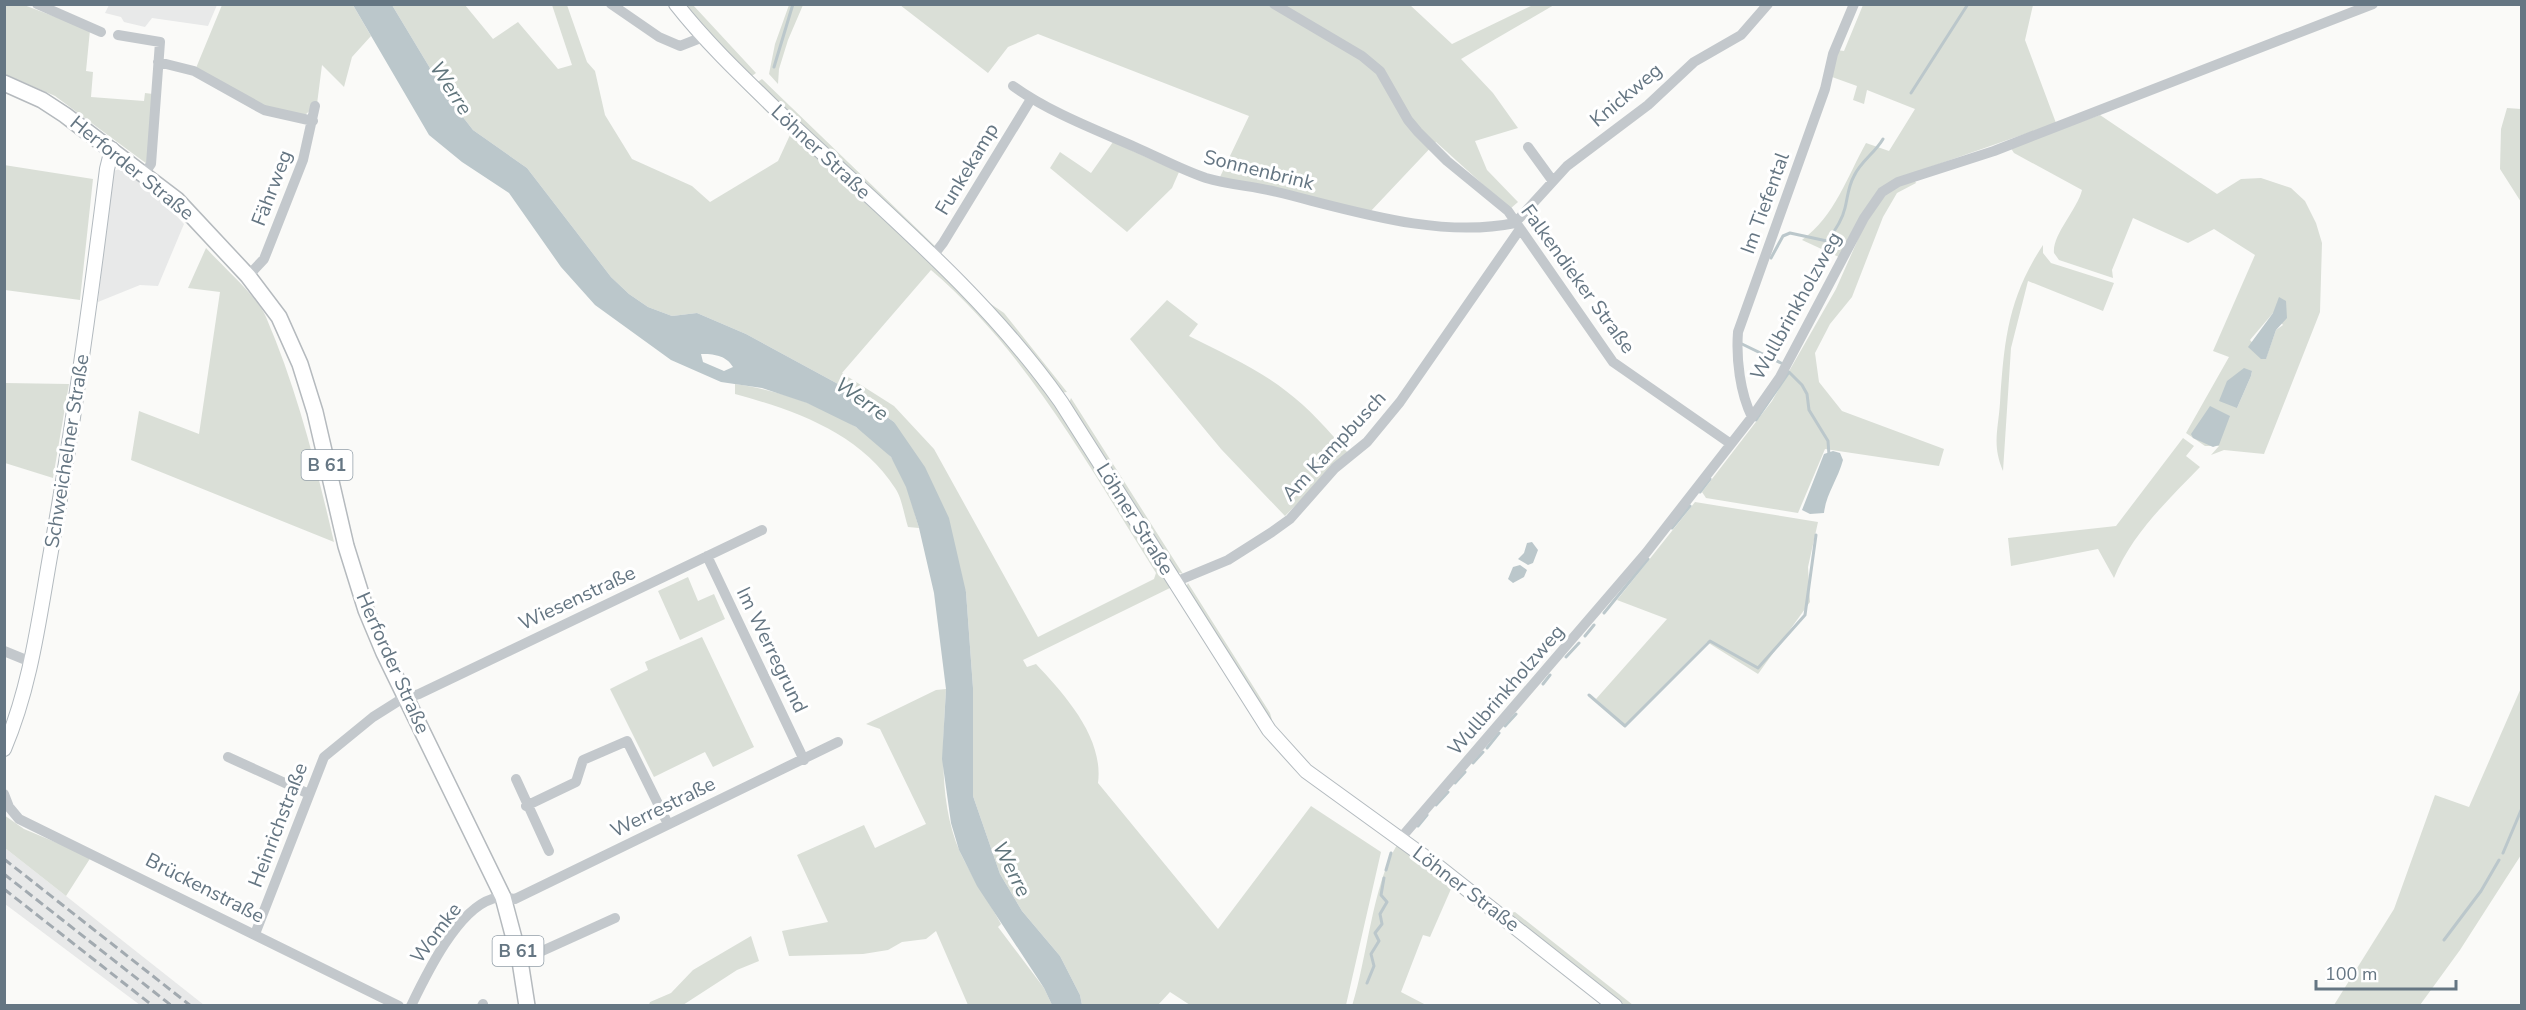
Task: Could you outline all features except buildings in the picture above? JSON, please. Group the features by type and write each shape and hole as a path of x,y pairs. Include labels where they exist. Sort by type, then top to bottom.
{"main road":[{"name":"Löhner Straße","path":"676,4 703,37 748,84 984,308 1046,381 1269,730 1286,752 1314,778 1400,839 1615,1005"},
{"name":"Herforder Straße","path":"4,83 42,100 147,169 249,276 279,317 300,364 315,412 355,576 384,653 503,897 520,961 527,1005"},
{"name":"Schweichelner Straße","path":"4,749 17,717 31,662 79,391 106,169 112,148"}],"street":[{"path":"37,4 101,32"},
{"path":"611,4 659,37 680,46 703,37"},
{"name":"Falkendieker Straße","path":"1274,4 1371,63 1380,71 1408,120 1418,132 1462,174 1508,211 1613,362 1731,444"},
{"name":"Knickweg","path":"1517,226 1552,180 1580,155 1648,105 1688,66 1741,35 1768,4"},
{"name":"Im Tiefental","path":"1752,417 1746,406 1738,362 1738,333 1825,89 1833,54 1854,4"},
{"name":"Wullbrinkholzweg","path":"1400,839 1577,635 1752,417 1780,377 1872,203 1889,187 1942,166 1994,151 2373,4"},
{"path":"118,35 160,42 147,169"},
{"path":"158,63 194,71 264,110 313,121"},
{"name":"Sonnenbrink","path":"1013,86 1031,99 1206,178 1276,191 1375,217 1429,224 1517,226"},
{"name":"Funkekamp","path":"932,257 943,243 1031,99"},
{"name":"Fährweg","path":"249,276 264,259 303,160 315,106"},
{"path":"1528,147 1552,180"},
{"name":"Am Kampbusch","path":"1175,582 1228,560 1290,519 1335,468 1367,442 1400,402 1517,226"},
{"name":"Wiesenstraße","path":"406,698 762,530"},
{"name":"Im Werregrund","path":"707,556 804,760"},
{"path":"4,651 31,662"},
{"name":"Heinrichstraße","path":"255,934 324,758 372,717 406,698"},
{"path":"526,806 576,782 583,760 627,741 668,824"},
{"name":"Werrestraße","path":"503,897 515,899 838,742"},
{"path":"228,757 309,794"},
{"path":"516,778 526,806 549,851"},
{"name":"Brückenstraße","path":"4,794 9,807 19,819 399,1005"},
{"name":"Womke","path":"415,1004 431,967 468,915 487,901 503,897"},
{"path":"520,961 615,918"}],"shaded area":[{"path":"109,4 217,5 208,26 152,18 145,27 124,22 121,17 105,13"},
{"path":"5,5 24,5 90,30 86,71 93,72 91,97 144,101 145,93 153,94 147,164 55,96 5,74"},
{"path":"222,5 353,5 371,36 352,57 344,87 322,65 317,104 305,115 265,106 196,68"},
{"path":"392,5 465,5 493,39 518,22 558,69 572,65 552,5 567,5 587,62 595,71 605,115 632,159 692,186 710,202 778,161 790,135 744,89 746,88 934,266 1033,370 1172,587 1023,660 1027,667 1036,664 1070,703 1095,749 1098,783 1218,929 1311,806 1381,852 1346,1005 1190,1005 1170,992 1158,1005 1082,1005 1080,995 1060,956 1022,911 1000,874 973,796 973,688 966,592 894,422 851,391 746,334 697,313 672,316 648,307 629,294 611,277 527,168 473,130 448,98","holes":["931,270 998,337 1055,413 1156,573 1154,579 1038,637 934,449 894,406 842,373"]},
{"path":"682,5 693,5 756,73 749,78"},
{"path":"789,5 803,5 788,40 779,69 778,84 769,74 775,44"},
{"path":"900,5 1410,5 1452,44 1533,5 1554,5 1461,59 1493,93 1518,128 1475,141 1487,170 1518,202 1510,209 1436,142 1369,213 1220,177 1249,116 1038,34 1008,47 988,73"},
{"path":"1863,5 2033,5 2025,40 2056,123 1893,180 1841,258 1802,240 1832,208 1866,143 1889,151 1915,109 1867,90 1864,104 1853,100 1857,86 1832,77 1837,50 1844,51"},
{"path":"762,79 936,247 935,249 756,83"},
{"path":"2507,108 2521,109 2521,202 2500,169 2501,129"},
{"path":"2100,115 2217,194 2241,179 2261,178 2291,188 2305,201 2316,223 2322,243 2320,312 2264,454 2224,450 2211,455 2219,446 2205,446 2186,433 2229,357 2213,351 2255,255 2214,229 2188,243 2133,218 2112,270 2113,278 2059,260 2054,253 2054,246 2082,190 2014,153 2010,147","holes":["2273,313 2283,325 2276,330 2266,358 2250,340","2252,371 2251,376 2237,408 2239,375"]},
{"path":"1113,142 1179,172 1172,188 1127,232 1050,168 1060,152 1091,173"},
{"path":"4,165 93,179 80,300 5,290"},
{"path":"121,169 153,191 184,224 158,286 140,285 98,302 112,171"},
{"path":"1914,179 1916,183 1897,193 1883,217 1852,297 1830,324 1815,353 1819,382 1842,411 1944,449 1939,466 1825,449 1798,513 1706,498 1702,492 1772,401 1836,289 1863,228 1885,193"},
{"path":"2043,245 2043,253 2051,263 2114,283 2103,311 2028,281 2011,348 2003,471 1997,438 2006,340 2022,283"},
{"path":"206,248 247,291 266,317 287,372 313,456 334,542 131,460 139,411 199,434 220,292 188,288"},
{"path":"941,257 988,302 1004,313 1067,392 1060,393"},
{"path":"1167,300 1198,324 1189,336 1239,361 1275,383 1311,412 1348,453 1285,516 1221,449 1130,339"},
{"path":"5,383 69,384 53,478 5,463"},
{"path":"735,384 797,399 819,408 839,417 876,442 896,463 908,490 919,528 908,527 895,488 864,452 845,438 802,416 735,394"},
{"path":"1071,398 1183,574 1174,571 1069,403"},
{"path":"2183,438 2194,446 2186,456 2200,467 2163,505 2140,533 2121,562 2114,578 2098,549 2011,566 2008,538 2116,526"},
{"path":"1695,502 1818,522 1808,567 1810,602 1758,674 1707,642 1625,725 1596,699 1667,619 1617,600"},
{"path":"688,577 698,601 714,594 725,619 680,640 658,591"},
{"path":"1188,583 1270,713 1272,720 1268,720 1185,589"},
{"path":"702,637 754,747 713,767 705,752 654,777 610,689 648,670 645,662"},
{"path":"2521,688 2521,855 2460,950 2420,1005 2334,1005 2394,909 2435,795 2469,807"},
{"path":"946,689 944,772 948,813 953,833 965,862 1001,924 998,927 1044,988 1052,1005 968,1005 936,931 926,939 902,942 888,950 863,954 789,956 782,931 828,922 797,855 864,825 875,848 926,824 880,729 866,724 936,690"},
{"path":"4,815 24,829 91,857 66,896 5,848"},
{"path":"1397,845 1451,889 1430,937 1423,935 1401,992 1426,1005 1352,1006 1376,900"},
{"path":"5,848 204,1005 140,1005 5,904"},
{"path":"1515,912 1633,1005 1623,1005 1512,917 1511,913"},
{"path":"751,936 759,961 737,970 683,1005 649,1005 650,1002 671,993 693,970"}],"water":[{"name":"Werre","path":"353,5 392,5 448,98 473,130 527,168 611,277 629,294 648,307 672,316 697,313 746,334 851,391 894,422 925,467 949,518 966,592 973,688 973,796 1000,874 1022,911 1060,956 1080,995 1082,1005 1052,1005 1044,988 977,886 959,850 951,823 942,759 946,689 934,593 919,528 906,487 891,457 856,427 807,403 762,388 721,382 671,360 595,305 561,267 509,193 462,162 429,135","holes":["701,354 723,358 733,367 724,371 703,362"]},
{"path":"2279,297 2286,301 2287,318 2276,330 2266,359 2261,359 2248,347 2273,313"},
{"path":"2244,368 2252,371 2237,408 2219,401 2227,381"},
{"path":"2210,406 2230,416 2219,445 2213,447 2193,438 2191,434"},
{"path":"1833,451 1840,453 1843,460 1841,467 1827,499 1824,513 1810,514 1802,510 1824,454"},
{"path":"1532,542 1538,550 1533,563 1528,565 1518,559 1524,553 1527,543"},
{"path":"1520,565 1527,570 1524,577 1513,583 1508,579 1513,567"}],"waterway":[{"path":"774,67 793,4"},
{"path":"1911,93 1968,4"},
{"path":"1771,258 1783,236 1790,233 1827,241 1842,217 1854,176 1883,139"},
{"path":"1742,344 1781,363"},
{"path":"1756,420 1789,372 1802,385 1807,394 1809,410 1828,441 1829,455"},
{"path":"1700,492 1710,479"},
{"path":"1672,528 1690,506"},
{"path":"1589,695 1625,726 1710,641 1758,668 1805,615 1816,535"},
{"path":"1604,613 1648,559"},
{"path":"1585,636 1594,625"},
{"path":"1566,657 1579,643"},
{"path":"1543,684 1550,675"},
{"path":"1505,726 1516,714"},
{"path":"1487,748 1499,733"},
{"path":"1473,763 1483,752"},
{"path":"1455,783 1465,772"},
{"path":"1436,805 1448,792"},
{"path":"2503,853 2522,808"},
{"path":"1418,826 1427,815"},
{"path":"1386,870 1391,853"},
{"path":"2444,940 2481,891 2499,860"},
{"path":"1367,983 1374,966 1371,954 1379,941 1375,933 1382,924 1380,914 1387,902 1381,895 1384,878"}],"railway":[{"path":"4,859 191,1006"},
{"path":"4,874 172,1006"},
{"path":"4,889 153,1006"}]}
